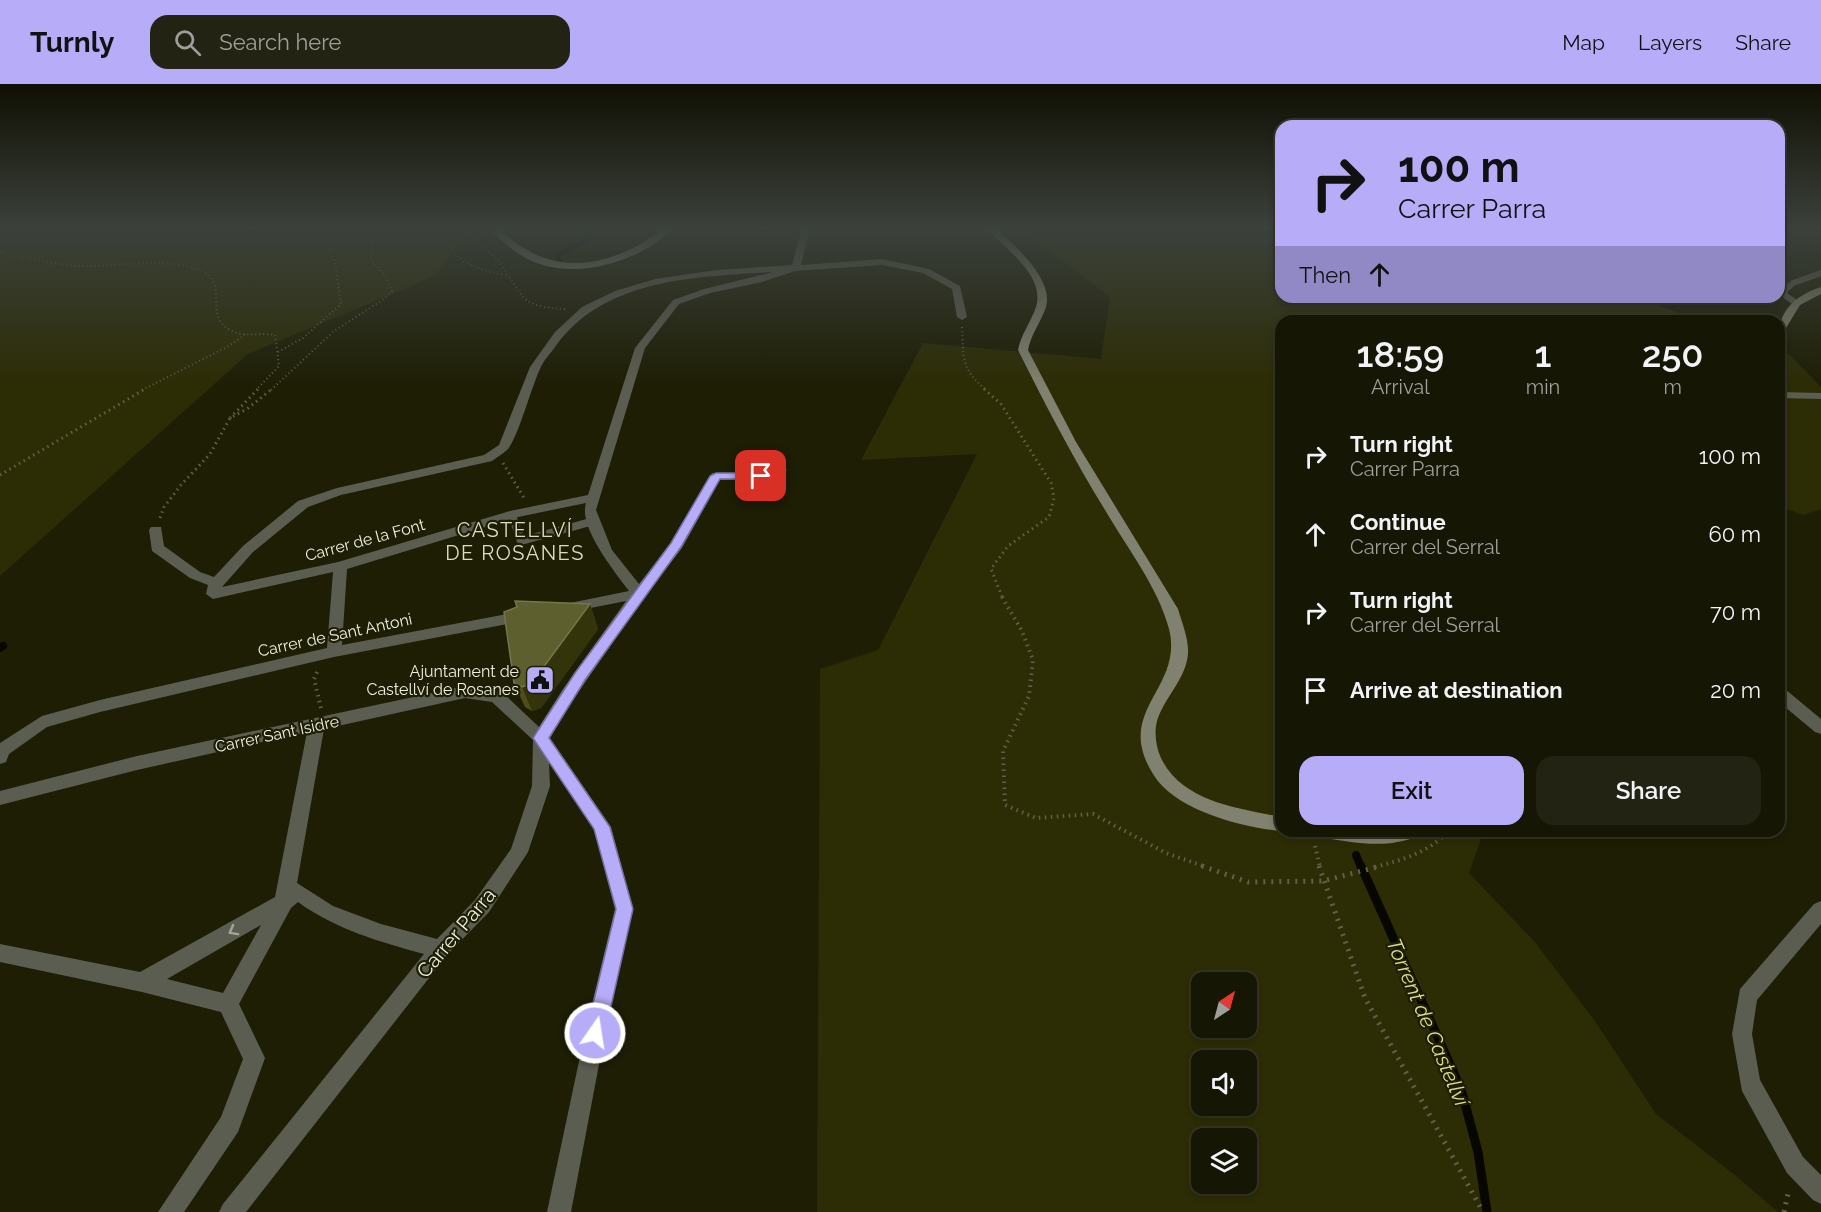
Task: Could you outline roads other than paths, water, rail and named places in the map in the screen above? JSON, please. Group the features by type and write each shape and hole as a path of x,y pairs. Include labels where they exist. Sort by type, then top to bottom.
{"street":[{"path":"156,530 157,548 214,589 248,549 303,504 337,492 488,458 504,447 535,367 559,334 585,309 618,293 671,280"},
{"path":"639,594 606,551 590,510 640,348 676,302 707,291 760,280"},
{"path":"942,280 957,288 962,317"},
{"path":"1036,280 1043,300 1038,316 1028,332 1023,350 1070,442 1171,609 1179,635 1180,657 1150,719 1148,742 1155,767 1174,788 1196,802 1275,822"},
{"path":"1785,321 1796,303 1821,290"},
{"path":"1785,395 1821,396"},
{"path":"541,738 569,693 676,544 716,476 761,476 781,470"},
{"name":"Carrer de la Font","path":"214,589 340,566 512,515 595,497"},
{"path":"334,652 340,566"},
{"name":"Carrer de Sant Antoni","path":"0,757 1,751 42,722 100,706 334,652 639,594"},
{"name":"Carrer Sant Isidre","path":"0,798 137,763 465,692 497,697 541,738 602,827 624,909 595,1033 559,1212"},
{"path":"1785,698 1821,728"},
{"path":"228,1004 284,902 316,726"},
{"name":"Carrer Parra","path":"231,1212 440,949 482,906 519,852 542,786 541,738"},
{"path":"142,982 284,902 297,891 326,912 381,933 440,949"},
{"path":"1821,910 1747,996 1742,1034 1750,1083 1795,1165 1821,1192"},
{"path":"0,953 142,982 228,1004 254,1058 230,1124 170,1212"}],"lane":[{"path":"1785,290 1804,280"},
{"path":"1785,294 1796,303"},
{"path":"512,515 521,541 594,521"}],"waterway":[{"path":"1356,855 1361,867"},
{"name":"Torrent de Castellví","path":"1361,866 1461,1089 1478,1152 1487,1212"}],"place":[{"name":"Ajuntament de Castellví de Rosanes","path":"540,680"}],"district":[{"name":"CASTELLVÍ DE ROSANES","path":"515,542"}]}
